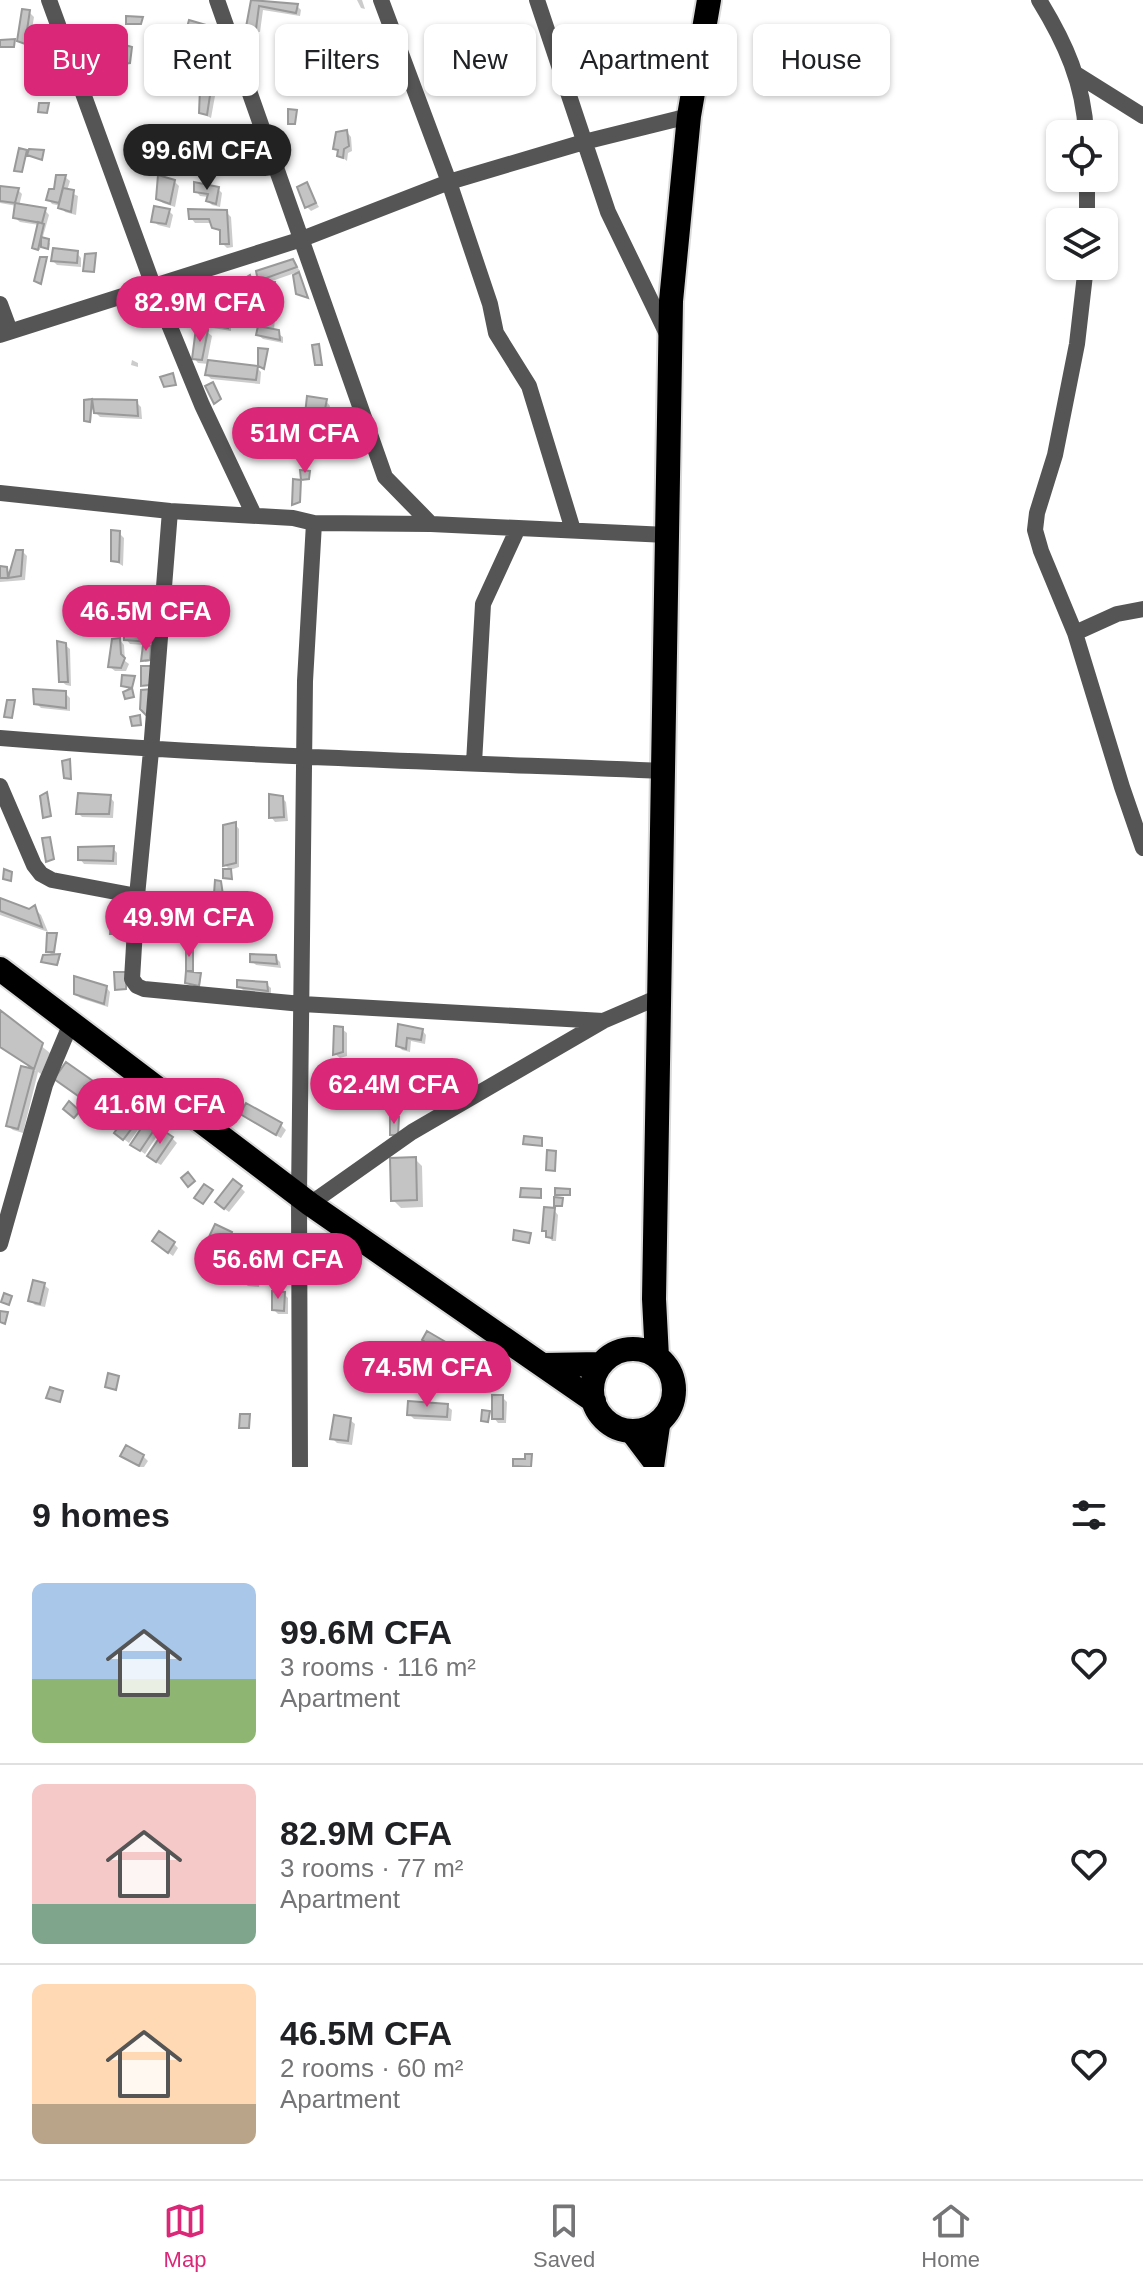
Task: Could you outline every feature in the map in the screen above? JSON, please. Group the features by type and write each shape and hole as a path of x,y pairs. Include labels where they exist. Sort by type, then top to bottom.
{"highway":[{"path":"657,1357 654,1299 671,301 689,116 706,12"},
{"path":"0,969 304,1200 594,1401"},
{"path":"626,1350 654,1299"},
{"path":"636,1349 657,1357 672,1378 673,1392 671,1405 661,1419 642,1430 629,1431 606,1422 594,1401 595,1376 601,1364 612,1355 626,1350 636,1349"},
{"path":"543,1365 601,1364"}],"main road":[{"path":"654,1465 661,1419"},
{"path":"629,1431 654,1465"}],"street":[{"path":"49,0 154,288 202,405 254,515"},
{"path":"217,0 385,477 431,524"},
{"path":"381,0 449,182 490,304 496,333 529,386 573,530"},
{"path":"537,0 608,212 671,341"},
{"path":"695,0 706,12"},
{"path":"1039,0 1060,35 1076,74 1085,120"},
{"path":"1076,74 1143,116"},
{"path":"0,304 5,333 302,239 449,182 584,142 689,116"},
{"path":"1084,280 1077,344 1055,455 1037,513 1035,530 1075,633 1143,848"},
{"path":"0,493 314,523 431,524 667,535"},
{"path":"170,511 137,896 132,979 137,986 302,1004 603,1021"},
{"path":"300,1467 305,681 314,523"},
{"path":"474,763 483,604 518,528"},
{"path":"1075,633 1117,614 1143,609"},
{"path":"0,738 151,751 306,759 664,771"},
{"path":"0,786 34,865 41,874 52,880 137,896"},
{"path":"304,1200 412,1132 603,1021 661,996"},
{"path":"0,1244 45,1085 71,1023"}],"building":[{"path":"251,0 298,4 296,13 259,6 257,24 247,24"},
{"path":"22,9 30,10 28,24 24,24 24,44 17,41"},
{"path":"126,16 143,17 141,24 126,24"},
{"path":"15,39 14,47 0,47 0,40"},
{"path":"128,46 132,47 128,63"},
{"path":"200,96 210,96 207,115 199,113"},
{"path":"39,103 49,103 47,113 38,112"},
{"path":"288,109 297,110 295,124 288,124"},
{"path":"347,130 349,146 344,149 343,158 337,156 338,150 333,149 336,132"},
{"path":"19,148 27,150 22,172 14,171"},
{"path":"29,149 44,150 42,160 27,155"},
{"path":"56,175 66,175 59,203 46,200 49,189 54,189"},
{"path":"158,175 175,180 170,204 156,199"},
{"path":"194,182 219,187 216,204 206,201 208,194 194,192"},
{"path":"307,182 316,203 305,208 297,187"},
{"path":"0,186 19,188 15,203 0,201"},
{"path":"63,188 74,190 71,212 58,208"},
{"path":"15,203 46,208 42,223 13,218"},
{"path":"154,206 170,209 166,224 151,222"},
{"path":"188,209 227,210 229,244 220,244 220,230 212,228 209,219 189,219"},
{"path":"38,222 44,224 38,250 32,248"},
{"path":"41,237 49,239 48,249 41,247"},
{"path":"53,248 78,251 77,263 51,261"},
{"path":"96,253 94,272 83,271 85,254"},
{"path":"40,257 47,257 41,284 34,281"},
{"path":"293,259 297,267 258,281 256,271"},
{"path":"299,272 308,298 296,294 293,275"},
{"path":"250,275 253,283 240,289 237,283"},
{"path":"258,281 275,282 273,299 258,299"},
{"path":"204,290 211,309 180,317 175,301"},
{"path":"258,299 273,299 271,310 258,307"},
{"path":"258,307 271,310 270,324 256,323"},
{"path":"207,313 228,318 228,328 206,324"},
{"path":"258,326 279,330 280,340 256,335"},
{"path":"196,328 208,330 202,360 192,359"},
{"path":"319,344 322,365 315,365 312,345"},
{"path":"258,348 268,349 264,369 258,366"},
{"path":"208,360 258,366 256,380 205,375"},
{"path":"173,373 176,385 164,387 160,377"},
{"path":"213,382 221,399 214,404 205,386"},
{"path":"307,396 327,399 325,409 316,408 317,425 304,424"},
{"path":"92,399 90,422 84,421 84,400"},
{"path":"92,399 137,400 138,416 94,413"},
{"path":"300,470 310,471 309,479 301,480"},
{"path":"293,479 301,480 300,502 292,505"},
{"path":"111,530 120,531 119,562 111,561"},
{"path":"16,550 23,550 21,576 8,578"},
{"path":"0,566 7,567 8,578 0,578"},
{"path":"124,631 153,633 152,642 124,640"},
{"path":"120,638 121,654 125,658 121,668 108,667 112,639"},
{"path":"57,641 66,643 68,682 59,682"},
{"path":"143,645 151,646 150,660 141,661"},
{"path":"141,666 151,666 150,685 141,686"},
{"path":"122,675 135,676 132,688 121,686"},
{"path":"132,688 134,697 125,699 123,692"},
{"path":"33,689 66,691 66,708 34,704"},
{"path":"152,689 149,718 140,709 141,690"},
{"path":"7,700 15,700 12,718 4,717"},
{"path":"140,715 141,725 132,726 130,717"},
{"path":"70,759 71,779 64,778 62,761"},
{"path":"47,792 51,816 43,818 40,796"},
{"path":"78,793 111,795 109,814 76,814"},
{"path":"269,794 283,796 284,817 269,818"},
{"path":"236,822 236,863 223,866 223,825"},
{"path":"50,837 54,859 46,862 42,838"},
{"path":"114,846 113,861 78,860 78,847"},
{"path":"4,869 12,872 11,881 3,879"},
{"path":"223,869 231,869 232,879 223,878"},
{"path":"215,880 221,881 223,895 214,894"},
{"path":"0,898 29,909 35,905 42,927 0,911"},
{"path":"125,914 125,934 110,934 112,915"},
{"path":"47,933 57,933 54,952 46,952"},
{"path":"186,947 193,949 193,971 186,971"},
{"path":"60,954 57,965 41,962 43,955"},
{"path":"250,954 276,955 277,964 250,962"},
{"path":"186,971 201,973 199,986 185,983"},
{"path":"114,972 127,972 126,989 115,990"},
{"path":"74,976 107,986 104,1004 74,994"},
{"path":"237,980 267,982 268,991 237,987"},
{"path":"0,1010 43,1043 34,1069 0,1047"},
{"path":"398,1024 423,1029 421,1040 407,1038 406,1049 396,1046"},
{"path":"334,1026 343,1027 343,1052 333,1055"},
{"path":"66,1062 113,1095 101,1112 54,1079"},
{"path":"21,1066 34,1069 18,1129 6,1126"},
{"path":"394,1072 443,1075 445,1084 395,1082"},
{"path":"69,1101 80,1111 74,1118 63,1109"},
{"path":"246,1103 282,1123 276,1135 240,1114"},
{"path":"131,1109 141,1116 123,1140 114,1133"},
{"path":"390,1117 399,1117 398,1135 390,1135"},
{"path":"146,1121 156,1127 140,1151 130,1145"},
{"path":"164,1131 173,1137 156,1162 147,1156"},
{"path":"524,1136 542,1138 542,1146 523,1144"},
{"path":"547,1150 556,1151 555,1171 546,1170"},
{"path":"416,1157 417,1200 391,1201 390,1158"},
{"path":"188,1172 195,1181 188,1187 181,1178"},
{"path":"233,1179 242,1186 224,1209 215,1202"},
{"path":"204,1184 213,1190 203,1204 194,1198"},
{"path":"521,1188 541,1189 541,1198 520,1197"},
{"path":"555,1188 570,1189 570,1195 555,1195"},
{"path":"554,1197 563,1198 562,1206 554,1206"},
{"path":"544,1207 555,1208 552,1238 546,1237 546,1231 542,1231"},
{"path":"215,1224 232,1232 225,1249 207,1241"},
{"path":"514,1230 531,1233 529,1243 513,1240"},
{"path":"159,1231 175,1242 168,1253 152,1241"},
{"path":"243,1260 257,1261 255,1283 241,1282"},
{"path":"284,1260 296,1260 296,1270 283,1269"},
{"path":"33,1280 45,1283 40,1304 28,1301"},
{"path":"272,1291 285,1292 284,1311 272,1310"},
{"path":"4,1293 12,1296 9,1305 1,1302"},
{"path":"0,1311 8,1312 5,1324 0,1322"},
{"path":"427,1331 456,1348 451,1357 422,1340"},
{"path":"108,1373 119,1376 116,1390 105,1387"},
{"path":"50,1387 63,1391 60,1402 46,1398"},
{"path":"492,1395 503,1395 503,1419 492,1419"},
{"path":"408,1401 448,1404 447,1417 407,1415"},
{"path":"482,1410 490,1411 488,1422 481,1421"},
{"path":"240,1414 250,1414 249,1428 239,1428"},
{"path":"334,1415 351,1418 348,1441 330,1439"},
{"path":"126,1445 144,1455 139,1466 120,1456"},
{"path":"525,1454 532,1454 531,1467 513,1466 513,1459 525,1459"}]}
